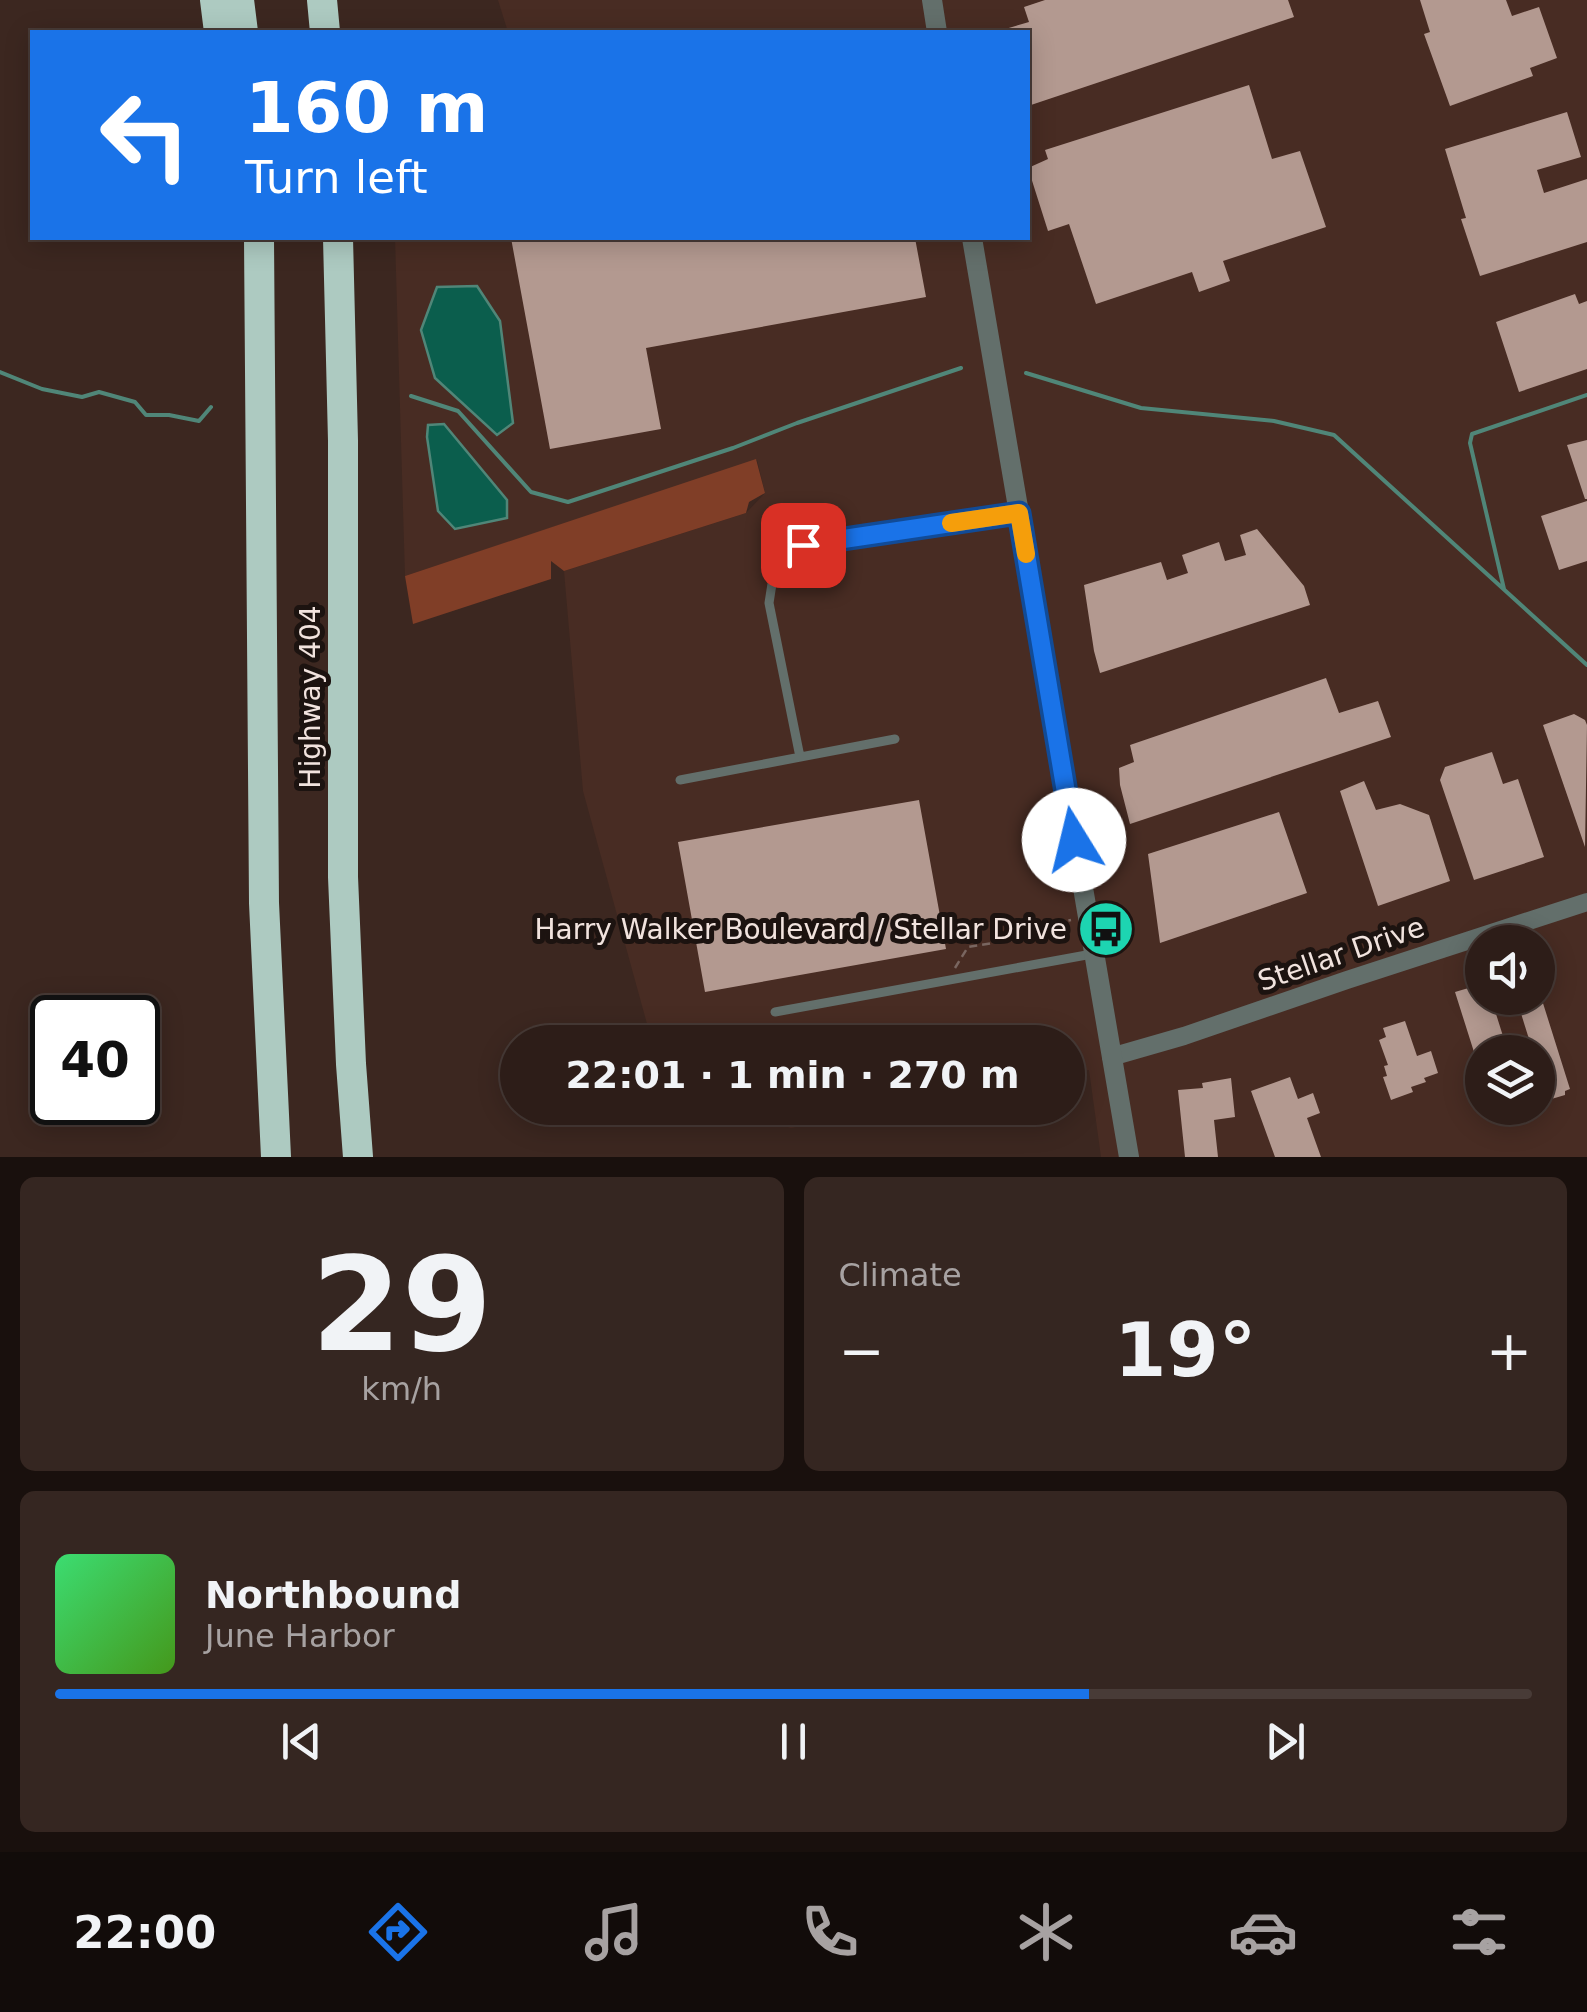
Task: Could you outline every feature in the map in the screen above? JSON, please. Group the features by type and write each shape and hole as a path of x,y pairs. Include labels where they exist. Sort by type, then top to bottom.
{"highway":[{"path":"215,0 219,30"},
{"path":"239,0 242,30"},
{"path":"322,0 325,30"},
{"path":"240,240 245,297 259,358"},
{"name":"Highway 404","path":"259,240 264,904 276,1157"},
{"name":"Highway 404","path":"338,240 343,441 343,877 350,1064 358,1157"}],"street":[{"path":"932,0 937,30"},
{"path":"972,240 1128,1157"},
{"name":"Stellar Drive","path":"1112,1057 1587,902"}],"lane":[{"path":"800,758 770,602 774,571 803,545 1019,513"},
{"path":"680,780 896,739"},
{"path":"775,1012 1094,954"}],"path":[{"path":"947,981 968,947 1024,938 1040,927 1087,916"}],"shaded area":[{"path":"498,0 1587,0 1587,1157 1101,1157 1089,1070 1085,1071 1085,1025 647,1025 583,791 564,571 746,513 765,493 757,460 405,576 395,240 1030,240 1030,30 507,30"},
{"path":"756,459 765,493 749,502 746,513 564,571 551,561 551,579 413,624 405,576"}],"water":[{"path":"477,286 500,321 513,423 497,435 435,378 421,330 437,287"},
{"path":"444,424 507,500 507,518 455,529 438,511 427,437 428,425"}],"building":[{"path":"1045,0 1288,0 1294,17 1030,105 1030,30 1002,30 1029,22 1024,7"},
{"path":"1420,0 1506,0 1512,16 1539,7 1557,58 1530,68 1533,76 1450,106 1424,34 1430,32"},
{"path":"1249,85 1272,159 1300,151 1326,227 1223,261 1230,281 1199,292 1192,272 1096,304 1069,224 1048,231 1030,174 1030,167 1048,159 1045,150"},
{"path":"1567,112 1581,157 1537,170 1544,193 1587,179 1587,242 1480,276 1461,219 1466,218 1445,149"},
{"path":"511,240 915,240 926,297 646,348 661,429 550,449"},
{"path":"1575,294 1579,304 1587,301 1587,369 1519,392 1496,322"},
{"path":"1587,440 1587,499 1585,499 1567,445"},
{"path":"1587,501 1587,561 1559,570 1541,516"},
{"path":"1257,529 1304,586 1310,605 1100,673 1084,585 1161,562 1167,580 1188,573 1182,555 1219,542 1225,561 1246,555 1240,535"},
{"path":"1326,678 1339,713 1378,701 1391,737 1130,824 1119,768 1134,762 1130,745"},
{"path":"1574,714 1587,725 1585,847 1543,725"},
{"path":"1492,752 1503,784 1518,779 1544,857 1474,880 1440,780 1445,767"},
{"path":"1364,781 1376,810 1400,804 1429,815 1450,881 1378,906 1340,791"},
{"path":"919,800 946,949 705,992 678,842"},
{"path":"1279,812 1307,893 1160,943 1148,854"},
{"path":"1465,989 1465,1015 1496,1015 1503,1035 1469,1035 1455,992"},
{"path":"1521,1015 1547,1015 1553,1035 1528,1035"},
{"path":"1405,1021 1417,1056 1431,1051 1438,1073 1411,1087 1413,1092 1391,1100 1383,1077 1387,1076 1384,1066 1388,1065 1379,1040 1386,1037 1383,1028"},
{"path":"1555,1041 1570,1089 1555,1098"},
{"path":"1290,1077 1298,1099 1313,1093 1320,1113 1307,1118 1321,1157 1275,1157 1251,1091"},
{"path":"1231,1078 1235,1117 1214,1120 1218,1157 1185,1157 1178,1090 1203,1088 1202,1083"}],"waterway":[{"path":"411,396 458,411 531,492 568,502 961,368"},
{"path":"0,372 42,389 82,397 99,392 135,402 146,415 199,421 211,407"},
{"path":"1026,373 1141,408 1274,421 1334,435 1587,665"},
{"path":"1504,589 1470,443 1472,434 1587,395"}],"slow traffic":[{"path":"951,523 1019,513 1026,554"}],"place":[{"name":"Harry Walker Boulevard / Stellar Drive","path":"1106,929"}],"route":[{"path":"803,545 1019,513 1074,840"}]}
